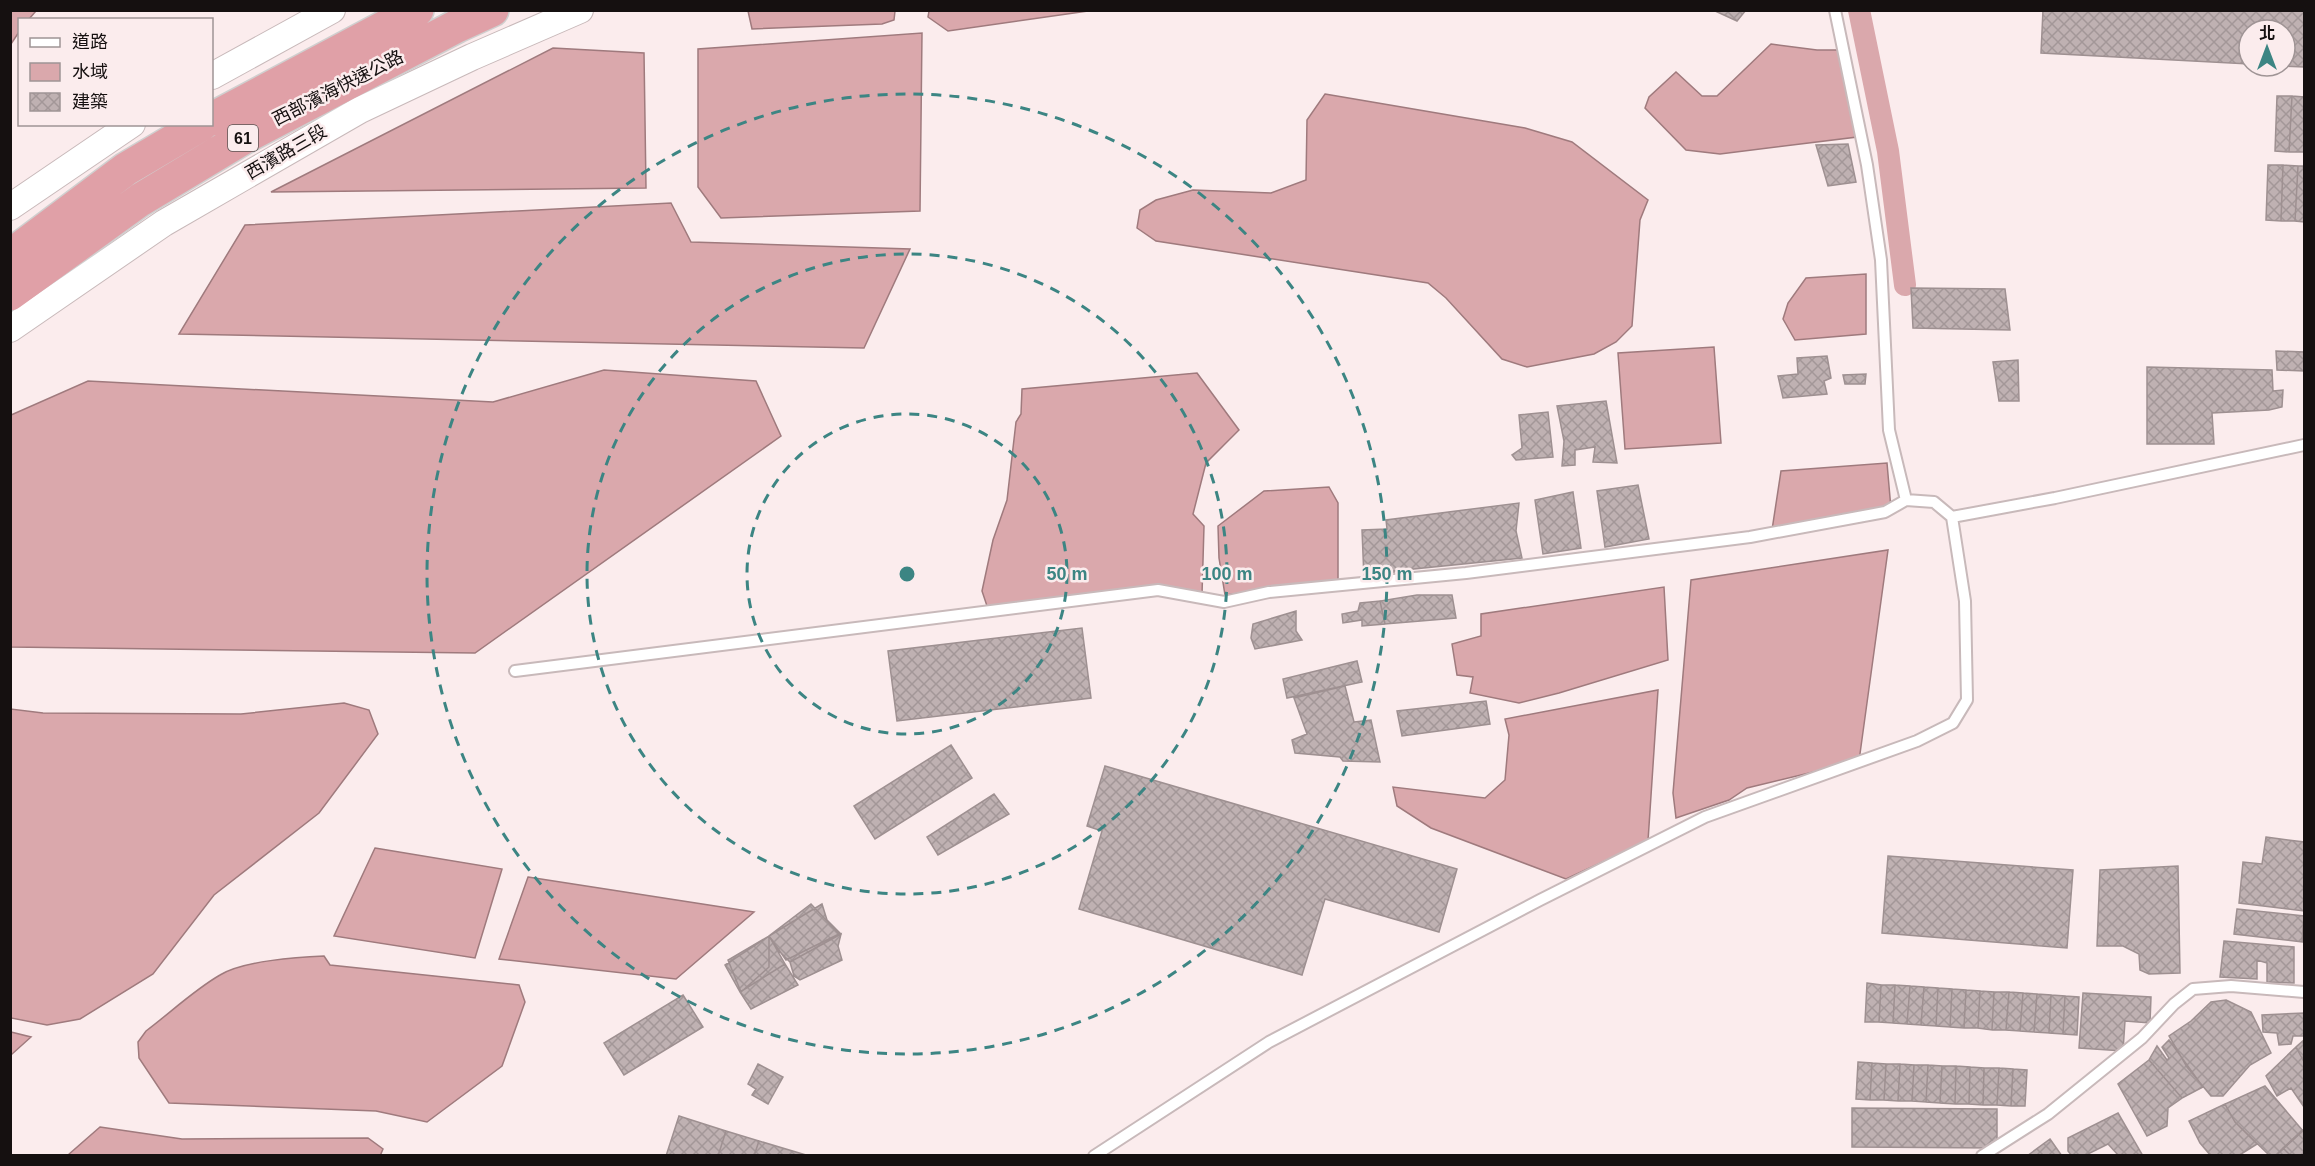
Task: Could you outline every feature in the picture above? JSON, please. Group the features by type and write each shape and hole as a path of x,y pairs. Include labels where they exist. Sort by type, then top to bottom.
{"highway":[{"name":"西部濱海快速公路","path":"213,118 417,10"},
{"name":"西部濱海快速公路","path":"10,294 140,200 243,138 492,10"},
{"name":"61","path":"10,256 126,170 199,126"}],"street":[{"path":"213,75 332,10"},
{"name":"西濱路三段","path":"10,329 164,223 360,110 472,57 580,10"},
{"path":"10,207 129,126"}],"lane":[{"path":"1835,10 1867,165 1881,260 1889,430 1906,500"},
{"path":"1952,517 2055,498 2304,445"},
{"path":"515,670 1158,590 1224,602 1269,592 1466,573 1750,537 1885,512 1906,500 1934,502 1952,517 1965,602 1967,700 1953,723 1917,741 1706,817 1550,895 1269,1042 1094,1155"},
{"path":"1982,1155 2048,1114 2142,1038 2174,1004 2193,989 2231,986 2304,993"}],"water":[{"path":"11,10 36,11 30,18 18,18 18,34 11,44"},
{"path":"895,10 894,20 882,24 752,29 748,11"},
{"path":"929,10 1088,11 948,31 928,17"},
{"path":"922,33 920,211 721,218 698,187 698,49"},
{"path":"1771,44 1817,50 1837,50 1846,64 1857,137 1720,154 1686,150 1645,108 1649,97 1676,72 1702,96 1717,96"},
{"path":"553,48 644,53 646,188 271,192"},
{"path":"1325,94 1525,128 1572,142 1648,200 1640,220 1632,326 1616,342 1594,354 1527,367 1502,359 1446,298 1428,283 1156,241 1137,228 1140,210 1156,200 1193,190 1271,193 1306,180 1307,120"},
{"path":"671,203 691,242 910,249 864,348 179,334 245,225"},
{"path":"1866,274 1866,334 1795,340 1783,319 1788,303 1806,278"},
{"path":"1714,347 1721,443 1625,449 1618,353"},
{"path":"604,370 756,381 781,436 475,653 11,647 11,415 88,381 493,402"},
{"path":"1197,373 1239,430 1206,463 1193,514 1204,526 1202,595 1174,591 990,615 982,591 993,540 1007,500 1016,422 1021,414 1022,389"},
{"path":"1887,463 1891,509 1772,530 1781,471"},
{"path":"1329,487 1338,503 1338,581 1225,595 1219,558 1218,526 1264,491"},
{"path":"1888,550 1859,761 1747,788 1729,800 1676,818 1673,793 1691,580"},
{"path":"1664,587 1668,660 1519,703 1470,693 1473,677 1457,675 1452,644 1481,636 1481,614"},
{"path":"1658,690 1648,841 1566,879 1431,828 1397,806 1393,787 1485,798 1505,780 1509,735 1505,719"},
{"path":"344,703 369,710 378,734 319,813 214,895 153,974 80,1019 47,1025 11,1018 11,709 43,713 241,714"},
{"path":"375,848 502,869 475,958 334,936"},
{"path":"528,877 754,912 676,979 499,959"},
{"path":"324,956 330,965 519,985 525,1002 502,1066 427,1122 376,1111 169,1103 139,1058 138,1042 146,1031 201,988 230,970 270,961"},
{"path":"10,1033 31,1037 11,1055"},
{"path":"100,1127 182,1139 368,1138 383,1149 380,1156 68,1155"}],"building":[{"path":"1713,10 1746,10 1737,21"},
{"path":"2043,10 2304,10 2304,67 2297,67 2297,18 2237,18 2237,63 2041,53"},
{"path":"2277,96 2292,96 2289,152 2275,151"},
{"path":"2292,96 2304,97 2304,152 2289,152"},
{"path":"1848,144 1856,182 1828,186 1816,145"},
{"path":"2268,165 2283,165 2281,221 2266,220"},
{"path":"2283,165 2298,166 2295,221 2281,221"},
{"path":"2298,166 2304,166 2304,222 2295,221"},
{"path":"1911,288 2005,289 2010,330 1913,328"},
{"path":"2276,351 2304,352 2304,371 2277,370"},
{"path":"1827,356 1831,378 1824,381 1827,394 1783,398 1778,376 1798,374 1797,358"},
{"path":"2018,360 2019,401 1999,401 1993,362"},
{"path":"2147,367 2272,370 2273,391 2283,390 2282,407 2269,410 2212,413 2214,444 2147,444"},
{"path":"1866,374 1865,384 1845,384 1843,375"},
{"path":"1606,401 1617,463 1593,462 1595,447 1575,450 1575,465 1562,466 1564,441 1557,406"},
{"path":"1548,412 1553,457 1516,460 1512,455 1522,448 1519,415"},
{"path":"1638,485 1649,539 1605,547 1597,491"},
{"path":"1573,492 1581,548 1543,554 1535,500"},
{"path":"1519,503 1516,531 1522,558 1394,571 1394,576 1364,579 1362,530 1387,529 1386,520"},
{"path":"1417,595 1452,595 1456,618 1385,624 1380,601"},
{"path":"1380,601 1385,624 1362,626 1362,620 1343,623 1342,614 1358,611 1360,603"},
{"path":"1296,611 1296,631 1302,640 1255,649 1251,638 1253,624"},
{"path":"1082,628 1091,698 897,721 888,651"},
{"path":"1357,661 1362,682 1287,698 1283,679"},
{"path":"1345,686 1354,722 1371,720 1380,762 1343,761 1340,757 1295,753 1292,740 1307,734 1294,698"},
{"path":"1486,701 1490,724 1402,736 1397,711"},
{"path":"951,745 972,778 875,839 854,806"},
{"path":"1105,766 1457,869 1439,932 1325,899 1302,975 1079,909 1102,831 1087,826"},
{"path":"994,794 1009,814 938,855 927,837"},
{"path":"2266,837 2304,842 2304,911 2239,903 2243,862 2262,864"},
{"path":"1888,856 2073,870 2067,948 1882,933"},
{"path":"2178,866 2180,973 2149,974 2140,970 2139,954 2123,946 2097,946 2100,870"},
{"path":"811,904 839,934 786,960 769,936"},
{"path":"822,904 827,920 841,934 790,962 769,936"},
{"path":"2237,909 2304,916 2302,942 2234,934"},
{"path":"2304,917 2304,942 2302,942"},
{"path":"841,934 838,946 842,960 800,980 794,976 790,962"},
{"path":"769,936 769,967 741,992 728,960"},
{"path":"769,936 785,964 740,992 725,965"},
{"path":"2224,941 2294,947 2294,983 2267,982 2267,963 2257,960 2257,979 2220,977"},
{"path":"785,964 798,985 751,1009 740,992"},
{"path":"1867,983 1881,985 1879,1022 1865,1022"},
{"path":"1881,985 1895,985 1893,1023 1879,1022"},
{"path":"1895,985 1910,986 1907,1024 1893,1023"},
{"path":"1910,986 1924,987 1921,1025 1907,1024"},
{"path":"1924,987 1938,988 1936,1026 1921,1025"},
{"path":"1938,988 1952,989 1950,1027 1936,1026"},
{"path":"1952,989 1966,990 1964,1028 1950,1027"},
{"path":"1966,990 1980,991 1978,1028 1964,1028"},
{"path":"1980,991 1994,992 1992,1030 1978,1028"},
{"path":"1994,992 2009,992 2006,1030 1992,1030"},
{"path":"2009,992 2023,993 2020,1031 2006,1030"},
{"path":"2023,993 2037,994 2034,1032 2020,1031"},
{"path":"2083,993 2151,997 2150,1023 2125,1021 2123,1051 2079,1048"},
{"path":"2037,994 2051,995 2049,1033 2034,1032"},
{"path":"683,995 703,1027 624,1075 604,1043"},
{"path":"2051,995 2065,996 2063,1034 2049,1033"},
{"path":"2065,996 2079,997 2077,1035 2063,1034"},
{"path":"2226,1000 2251,1012 2271,1053 2250,1065 2223,1096 2211,1096 2187,1067 2169,1036 2191,1021 2211,1002"},
{"path":"2304,1013 2304,1036 2293,1036 2291,1044 2279,1045 2277,1033 2263,1032 2262,1015"},
{"path":"2169,1040 2203,1087 2182,1098 2149,1060 2157,1046 2167,1060 2169,1058 2162,1047"},
{"path":"2304,1040 2304,1062 2296,1047"},
{"path":"2296,1047 2304,1062 2304,1107 2291,1088 2277,1096 2266,1076"},
{"path":"2149,1060 2182,1098 2168,1108 2167,1126 2147,1136 2118,1084"},
{"path":"1858,1062 1872,1063 1870,1100 1856,1099"},
{"path":"1872,1063 1886,1064 1884,1100 1870,1100"},
{"path":"758,1064 783,1077 768,1104 752,1095 756,1089 748,1084"},
{"path":"1886,1064 1900,1064 1898,1101 1884,1100"},
{"path":"1900,1064 1914,1065 1912,1101 1898,1101"},
{"path":"1914,1065 1928,1065 1926,1102 1912,1101"},
{"path":"1928,1065 1942,1066 1940,1103 1926,1102"},
{"path":"1942,1066 1956,1066 1955,1104 1940,1103"},
{"path":"1956,1066 1970,1067 1969,1104 1955,1104"},
{"path":"1970,1067 1984,1068 1983,1105 1969,1104"},
{"path":"1984,1068 1999,1068 1997,1105 1983,1105"},
{"path":"1999,1068 2013,1069 2011,1106 1997,1105"},
{"path":"2013,1069 2027,1070 2025,1106 2011,1106"},
{"path":"2265,1086 2303,1131 2275,1156 2270,1156 2235,1122 2225,1104"},
{"path":"2225,1104 2235,1122 2257,1144 2238,1156 2211,1156 2200,1143 2189,1121"},
{"path":"1852,1108 1997,1109 1997,1148 1852,1147"},
{"path":"2118,1113 2143,1156 2119,1156 2108,1144 2084,1156 2072,1156 2068,1151 2068,1138"},
{"path":"679,1116 726,1131 718,1156 666,1156"},
{"path":"2304,1129 2304,1156 2291,1156 2283,1148"},
{"path":"726,1131 759,1141 754,1156 718,1156"},
{"path":"2050,1139 2062,1156 2027,1156"},
{"path":"759,1141 806,1155 754,1156"},
{"path":"2283,1148 2291,1156 2275,1156"}],"waterway":[{"path":"1859,10 1888,151 1905,285"}]}
